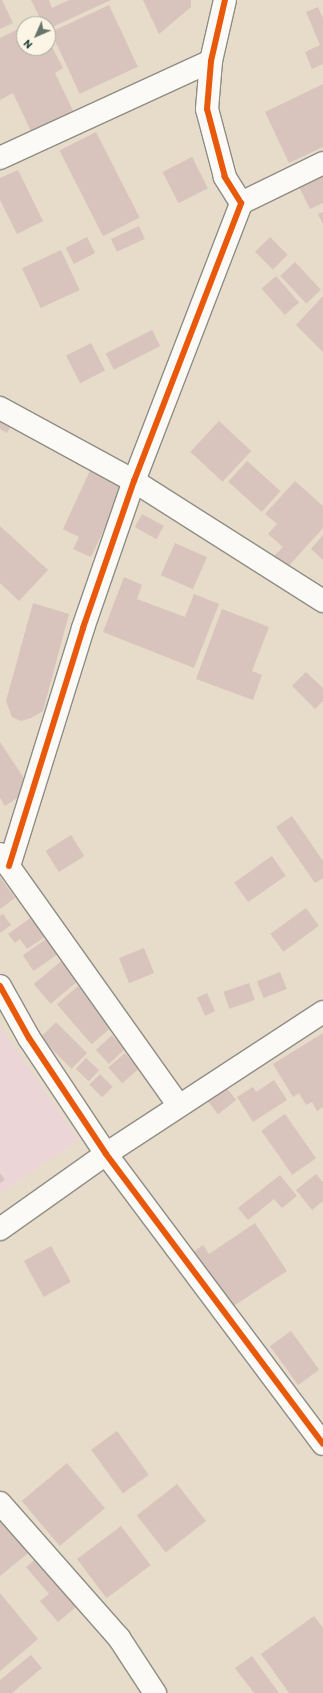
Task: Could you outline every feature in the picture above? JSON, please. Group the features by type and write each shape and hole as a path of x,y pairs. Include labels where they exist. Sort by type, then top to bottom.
{"street":[{"path":"225,0 211,61 207,109 225,177 241,203"},
{"path":"0,158 211,61"},
{"path":"179,1106 5,860 134,481 241,203 323,163"},
{"path":"0,408 134,481 323,601"},
{"path":"0,986 29,1038 106,1154 323,1444"},
{"path":"0,1229 106,1154 323,1012"},
{"path":"0,1503 118,1638 155,1693"}],"shaded area":[{"path":"0,1026 79,1140 0,1193"}],"building":[{"path":"0,0 2,0 13,23 0,29"},
{"path":"31,0 49,0 52,8 69,0 111,0 56,25 56,16 39,16"},
{"path":"143,0 191,0 191,7 159,34"},
{"path":"109,5 138,67 80,94 56,43 56,30"},
{"path":"318,7 323,18 323,64 312,69 305,52 320,45 306,12"},
{"path":"16,30 16,56 56,56 56,54 63,68 55,73 77,119 34,138 13,93 0,100 0,38"},
{"path":"323,84 323,147 289,163 265,112"},
{"path":"96,132 140,218 103,236 59,151"},
{"path":"192,157 208,188 178,203 163,172"},
{"path":"18,170 43,221 17,234 0,200 0,178"},
{"path":"323,173 323,203 310,209 298,185"},
{"path":"323,212 323,224 318,214"},
{"path":"139,226 145,239 117,252 111,239"},
{"path":"87,237 95,253 74,264 66,248"},
{"path":"270,237 288,255 273,270 255,252"},
{"path":"61,250 80,290 41,308 22,268"},
{"path":"295,262 321,290 306,303 280,276"},
{"path":"276,276 299,302 285,315 262,288"},
{"path":"323,296 323,352 296,325"},
{"path":"152,330 160,346 114,370 106,354"},
{"path":"91,343 105,371 80,383 66,356"},
{"path":"0,411 15,419 7,433 0,429"},
{"path":"219,421 251,451 223,482 190,452"},
{"path":"247,461 280,491 262,512 228,482"},
{"path":"92,466 126,482 91,557 73,549 79,537 63,529"},
{"path":"295,481 323,506 323,528 285,570 272,558 283,547 268,534 277,524 265,514"},
{"path":"142,514 164,526 157,539 135,527"},
{"path":"0,526 48,570 19,601 0,583"},
{"path":"323,535 323,560 311,549"},
{"path":"175,543 207,557 193,589 161,575"},
{"path":"124,577 142,585 137,599 185,617 194,594 219,604 194,668 103,632"},
{"path":"33,603 69,614 43,711 31,718 21,721 12,717 6,701"},
{"path":"222,609 269,627 252,671 262,675 253,700 196,679"},
{"path":"306,672 323,688 323,701 315,709 292,686"},
{"path":"0,742 31,789 5,806 0,798"},
{"path":"292,816 323,861 323,878 315,883 276,827"},
{"path":"71,835 84,856 59,872 46,851"},
{"path":"272,856 286,876 248,902 234,882"},
{"path":"0,877 15,898 0,909"},
{"path":"306,908 319,926 283,952 270,934"},
{"path":"3,914 11,925 0,933 0,916"},
{"path":"33,916 46,936 27,949 20,939 15,943 8,934"},
{"path":"49,937 60,953 34,971 23,955"},
{"path":"144,948 154,973 129,983 119,958"},
{"path":"66,957 83,977 51,1004 34,984"},
{"path":"280,972 287,989 264,998 257,981"},
{"path":"249,983 255,1000 229,1009 223,992"},
{"path":"78,986 113,1026 92,1044 57,1004"},
{"path":"207,993 215,1011 205,1016 197,997"},
{"path":"56,1022 87,1053 72,1069 40,1038"},
{"path":"323,1033 323,1107 317,1111 312,1102 306,1105 299,1093 293,1097 273,1064"},
{"path":"112,1035 125,1049 109,1064 96,1050"},
{"path":"125,1053 139,1069 122,1083 108,1067"},
{"path":"86,1058 99,1070 89,1081 76,1069"},
{"path":"100,1074 113,1087 102,1097 89,1085"},
{"path":"274,1080 287,1100 253,1122 237,1097 253,1087 256,1092"},
{"path":"222,1082 236,1100 218,1114 204,1096"},
{"path":"285,1114 316,1158 292,1175 261,1131"},
{"path":"0,1173 5,1180 0,1183"},
{"path":"316,1174 323,1182 323,1201 312,1210 296,1190"},
{"path":"280,1175 297,1196 282,1208 274,1199 248,1220 238,1208"},
{"path":"255,1223 287,1271 229,1309 192,1253 203,1245 209,1254"},
{"path":"51,1246 71,1282 44,1297 24,1261"},
{"path":"291,1331 319,1370 298,1385 270,1346"},
{"path":"117,1431 149,1475 123,1493 91,1450"},
{"path":"67,1463 105,1508 60,1546 22,1501"},
{"path":"177,1484 206,1521 166,1552 137,1515"},
{"path":"0,1516 32,1550 0,1576"},
{"path":"121,1526 150,1565 107,1598 77,1559"},
{"path":"36,1559 76,1607 58,1622 40,1601 49,1594 26,1567"},
{"path":"0,1593 38,1639 0,1671"},
{"path":"314,1616 323,1628 323,1693 289,1693 261,1654"},
{"path":"31,1655 42,1668 12,1693 0,1693 0,1680"},
{"path":"252,1656 279,1693 254,1693 235,1668"}],"cycle path":[{"path":"9,866 83,628 134,481 241,203 225,177 207,109 211,61 225,0"},
{"path":"0,986 29,1038 106,1154 323,1444"}]}
